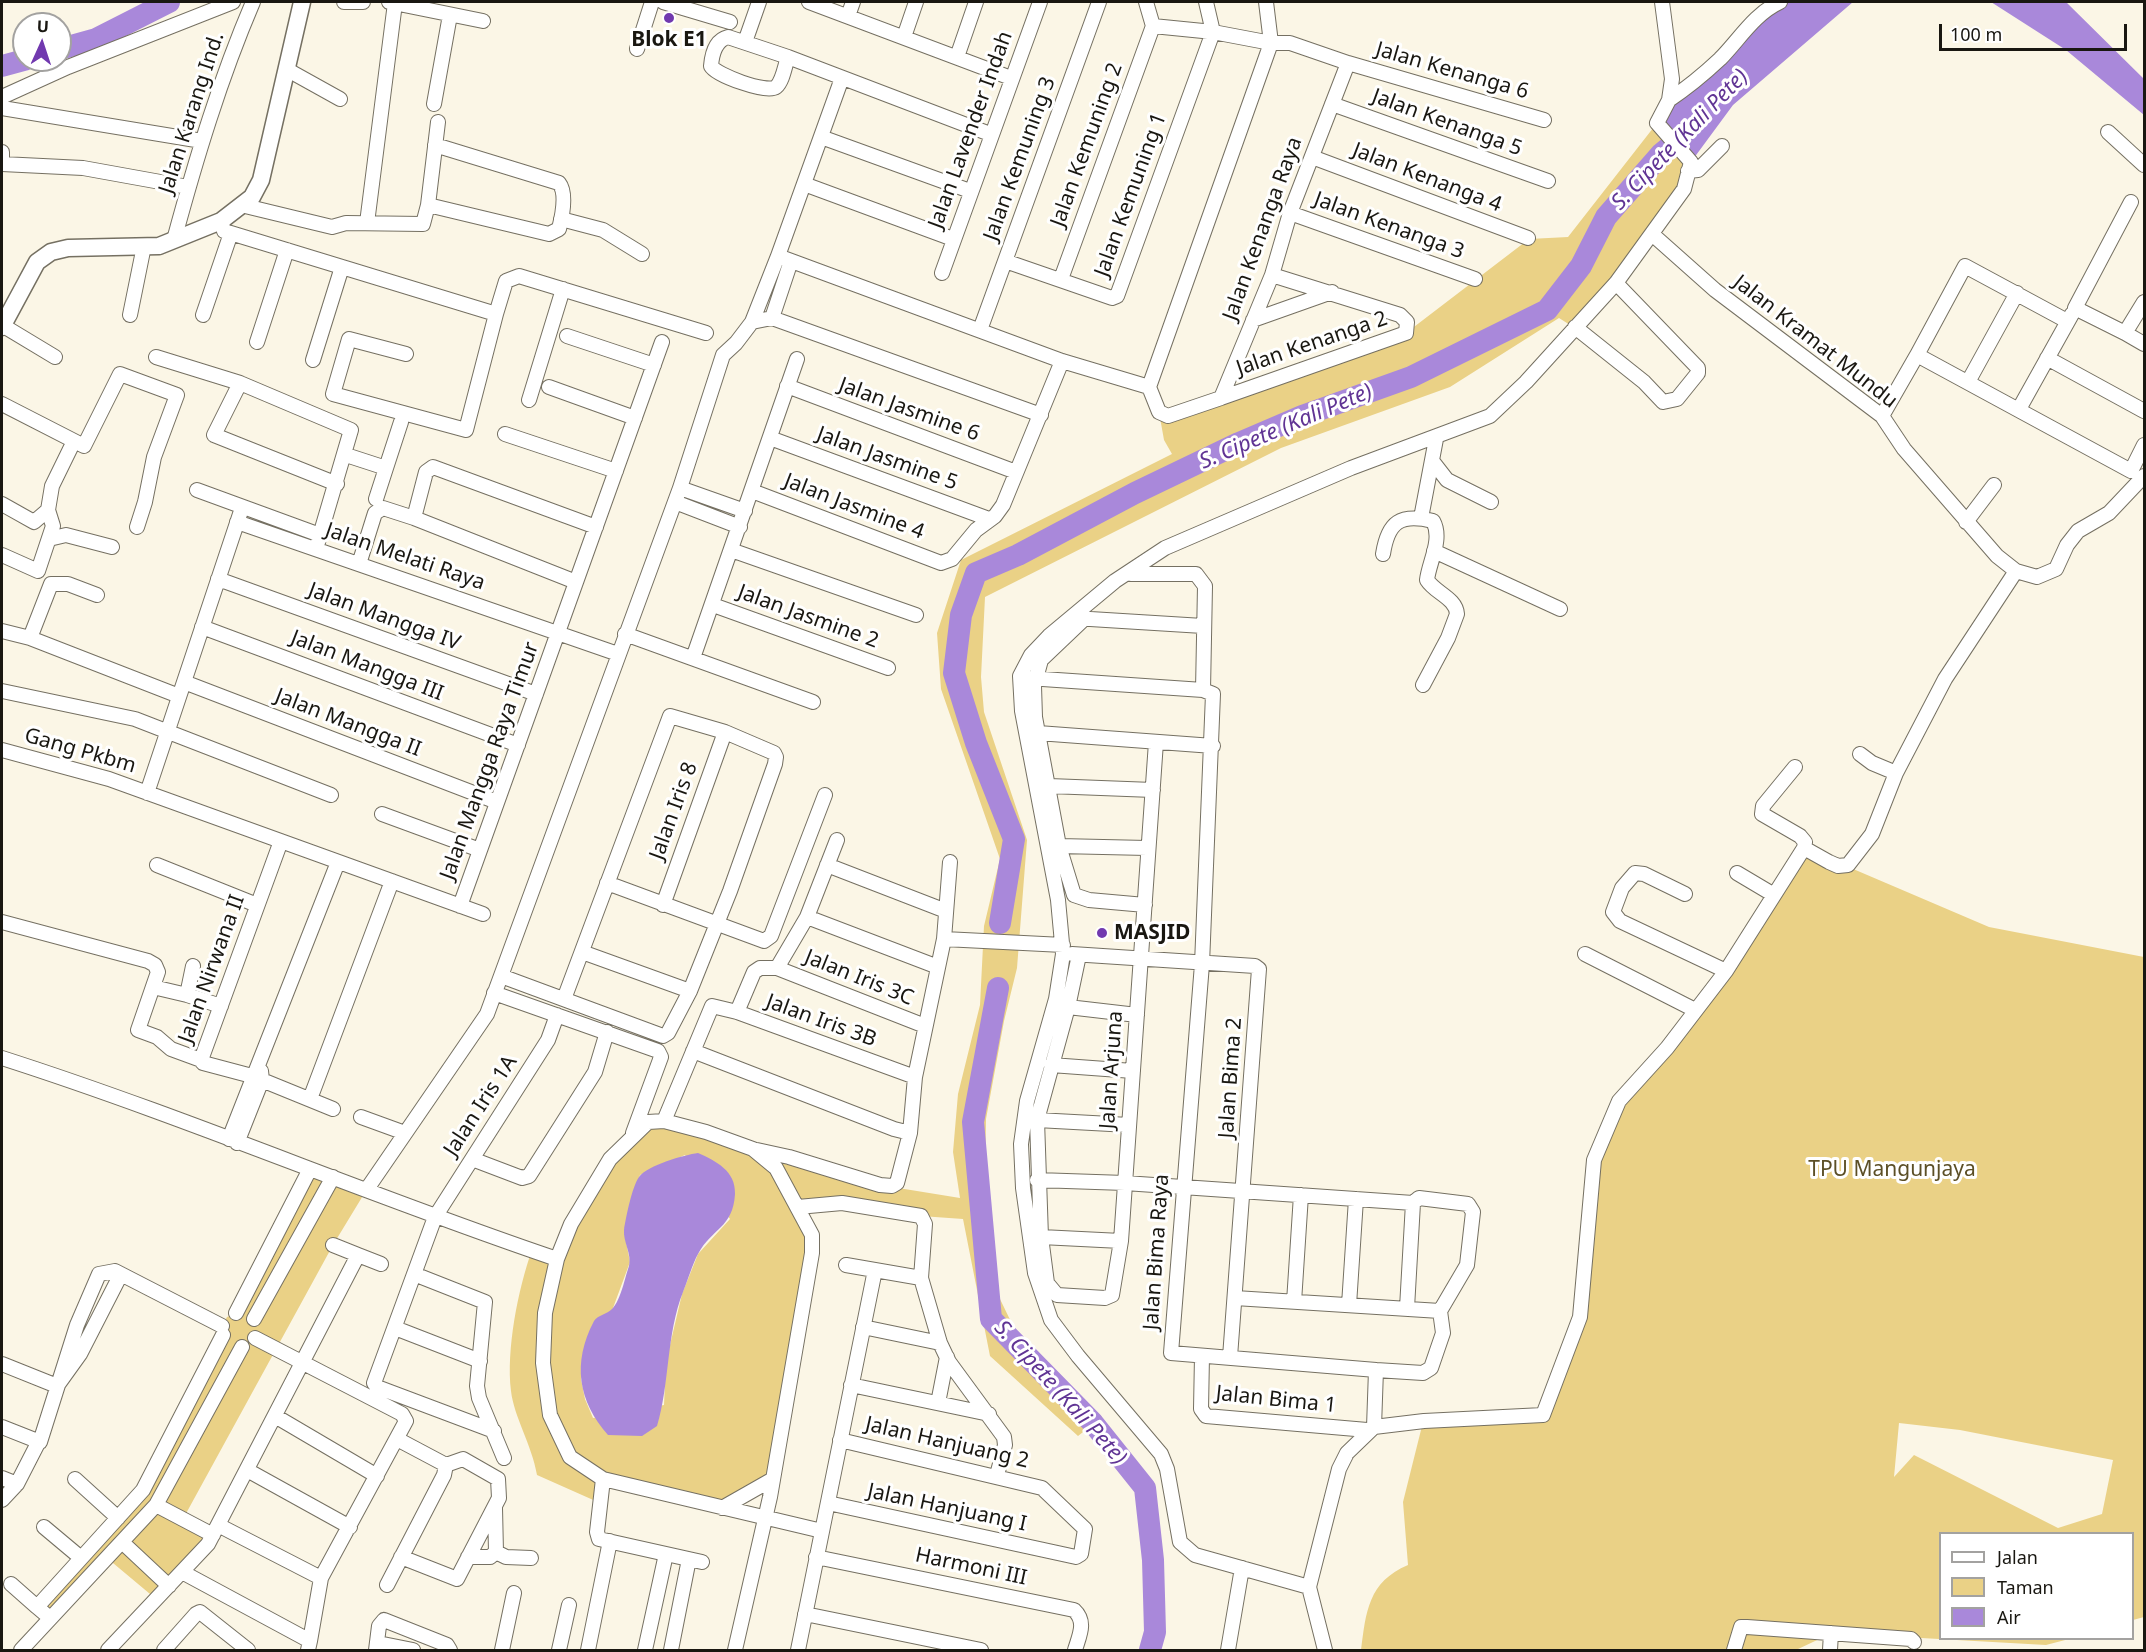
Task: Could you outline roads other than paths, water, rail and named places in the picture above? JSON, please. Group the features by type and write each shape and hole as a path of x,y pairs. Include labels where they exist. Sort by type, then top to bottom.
{"street":[{"path":"2,97 68,67 233,2"},
{"name":"Jalan Karang Ind.","path":"174,240 202,141 236,40 253,2"},
{"path":"203,315 226,227 241,205 252,197 261,180 302,2"},
{"path":"344,2 363,2"},
{"path":"367,223 391,2 483,21"},
{"path":"637,49 652,2"},
{"path":"663,2 702,7 730,22"},
{"path":"745,42 759,2"},
{"path":"809,2 1011,78"},
{"path":"848,16 853,2"},
{"path":"904,38 916,2"},
{"path":"957,57 976,2"},
{"name":"Jalan Lavender Indah","path":"942,273 990,134 1040,2"},
{"name":"Jalan Kemuning 3","path":"980,330 1099,2"},
{"path":"1146,2 1153,26 1213,32 1271,43 1290,43 1348,63"},
{"path":"1206,2 1213,32"},
{"path":"1221,398 1168,416 1159,412 1149,387 1271,43 1266,2"},
{"path":"1662,2 1672,79 1669,100 1657,123 1689,166 1698,170 1722,146"},
{"path":"1669,100 1692,84 1721,58 1757,18 1780,2"},
{"path":"434,104 450,15"},
{"name":"Jalan Kemuning 2","path":"1061,279 1153,26"},
{"name":"Jalan Kemuning 1","path":"1005,261 1112,298 1117,296 1213,32"},
{"path":"788,57 781,79 776,87 768,90 714,72 711,61 717,45 722,38 728,37 788,57 990,134"},
{"name":"Jalan Kenanga Raya","path":"1221,398 1272,275 1290,213 1348,63"},
{"name":"Jalan Kenanga 6","path":"1348,63 1544,120"},
{"path":"286,69 340,99"},
{"path":"367,1189 487,1014 675,502 723,356 752,322 842,78"},
{"name":"Jalan Kenanga 5","path":"1332,104 1548,181"},
{"path":"2,108 202,141"},
{"path":"241,205 332,227 346,223 423,224 428,206 438,122"},
{"path":"2108,132 2145,165"},
{"path":"820,137 970,191"},
{"path":"428,206 549,234 558,229 561,219 563,189 559,183 435,145"},
{"path":"2,152 2,164 83,168 189,187"},
{"name":"Jalan Kenanga 4","path":"1312,157 1527,238"},
{"path":"1310,1587 1195,1555 1183,1547 1167,1469 1161,1454 1077,1356 1051,1320 1035,1273 1023,1188 1021,1144 1028,1101 1056,999 1063,950 1058,900 1020,699 1020,676 1031,656 1078,619 1130,573 1165,548 1351,468 1436,439 1490,416 1616,283 1684,189 1689,166"},
{"path":"804,184 953,239"},
{"path":"2019,409 2131,202"},
{"name":"Jalan Kenanga 3","path":"1290,213 1475,279"},
{"path":"561,219 603,230 642,254"},
{"path":"55,357 2,326 37,262 51,252 68,248 159,246 226,227 287,250 496,314"},
{"name":"Jalan Kramat Mundu","path":"1652,234 1715,290 1882,416 1904,449 1966,522 1997,556 2016,571"},
{"path":"130,315 144,246"},
{"path":"257,342 287,250"},
{"path":"778,256 1062,361 1149,387"},
{"path":"772,318 791,261"},
{"path":"1882,416 1965,266 2067,321"},
{"path":"313,360 342,267"},
{"name":"Jalan Kenanga 2","path":"1221,398 1406,333 1407,322 1401,315 1272,275"},
{"path":"406,354 350,339 333,394 466,430 504,285 513,276 706,333"},
{"path":"1575,327 1644,382 1663,402 1677,399 1698,373 1698,368 1616,283"},
{"path":"529,400 563,289"},
{"path":"1253,320 1332,292"},
{"path":"1968,382 2016,294"},
{"path":"2125,333 2145,302"},
{"path":"2075,308 2145,344"},
{"path":"752,322 772,318 1041,415"},
{"path":"567,336 654,365"},
{"name":"Jalan Mangga Raya Timur","path":"460,906 662,342"},
{"path":"1917,355 2131,471 2145,445"},
{"path":"156,357 240,383 351,430 346,455 316,549"},
{"path":"2047,358 2145,411"},
{"path":"693,658 797,359"},
{"path":"989,519 1003,505 1062,361"},
{"path":"2,404 84,446 120,374 177,395 154,457 145,502 137,527"},
{"path":"240,383 214,435 337,484"},
{"path":"549,387 635,418"},
{"name":"Jalan Jasmine 6","path":"788,387 1016,472"},
{"path":"376,499 401,422"},
{"path":"505,434 616,471"},
{"name":"Jalan Jasmine 5","path":"770,438 989,519"},
{"path":"1421,518 1436,439"},
{"path":"2,555 38,571 53,526 48,510 52,486 74,441"},
{"path":"346,455 386,468"},
{"path":"1433,462 1447,480 1491,502"},
{"path":"414,518 426,472 433,467 596,527"},
{"path":"1804,848 1838,866 1848,865 1872,834 1896,773 1945,679 2016,571 2037,577 2056,569 2067,545 2078,531 2109,513 2145,476"},
{"path":"1966,522 1994,486"},
{"path":"680,488 745,511"},
{"path":"197,490 320,535"},
{"name":"Jalan Jasmine 4","path":"752,492 941,562 952,559 976,530 989,519"},
{"path":"675,502 740,527"},
{"path":"2,504 34,522 48,510"},
{"path":"147,793 242,508"},
{"path":"359,564 377,510 383,508 576,582"},
{"path":"1383,554 1390,526 1421,518 1433,521 1436,527 1434,550 1426,580 1432,588 1453,602 1457,614 1448,638 1423,685"},
{"name":"Jalan Melati Raya","path":"237,522 618,654"},
{"path":"49,539 66,535 112,547"},
{"path":"732,550 916,615"},
{"path":"1434,550 1560,609"},
{"path":"1020,676 1035,680 1203,690 1205,586 1196,574 1130,573"},
{"name":"Jalan Mangga IV","path":"219,579 536,694"},
{"path":"30,638 51,584 68,584 97,595"},
{"name":"Jalan Jasmine 2","path":"713,605 888,668"},
{"path":"1145,905 1089,900 1074,895 1059,846 1038,733 1034,704 1035,680 1041,660 1048,650 1078,619 1203,626"},
{"name":"Jalan Mangga III","path":"202,627 518,745"},
{"path":"2,632 30,638 179,696"},
{"path":"625,634 813,702"},
{"name":"Jalan Mangga II","path":"184,682 497,802"},
{"name":"Jalan Bima Raya","path":"1203,690 1213,694 1202,964 1182,1189 1171,1353 1423,1373 1431,1368 1443,1333 1440,1311"},
{"path":"2,691 135,719 331,795"},
{"path":"501,976 663,1036 669,1033 690,992 730,891 776,757 774,753 725,732 670,716 564,999"},
{"name":"Jalan Iris 8","path":"663,905 725,732"},
{"path":"1038,733 1212,746"},
{"name":"Jalan Arjuna","path":"1041,1237 1047,1283 1052,1289 1061,1296 1089,1299 1112,1295 1121,1241 1156,742"},
{"name":"Gang Pkbm","path":"2,750 66,766 147,793 483,914"},
{"path":"1860,754 1872,763 1896,773"},
{"path":"1585,954 1695,1010 1726,971 1804,848 1805,842 1800,836 1762,814 1763,806 1796,767"},
{"path":"1049,786 1153,790"},
{"path":"607,883 764,941 771,936 825,795"},
{"path":"382,814 480,850"},
{"path":"737,1012 754,972 760,969 777,968 807,917 837,840"},
{"name":"Jalan Nirwana II","path":"281,841 201,1060 203,1063 257,1078 333,1109"},
{"path":"1059,846 1147,848"},
{"path":"233,1141 257,1078 260,1063 338,862"},
{"path":"822,1529 603,1479 570,1457 550,1415 543,1363 545,1313 557,1259 582,1203 610,1159 632,1135 648,1122 664,1121 706,1132 753,1149 789,1157 880,1185 892,1186 897,1183 910,1132 915,1077 944,939 950,862"},
{"path":"157,865 257,905"},
{"path":"826,865 946,911"},
{"path":"1685,894 1644,874 1635,873 1622,888 1613,912 1620,921 1726,971"},
{"path":"1737,873 1774,895"},
{"path":"310,1099 392,881"},
{"path":"807,917 938,967"},
{"path":"2,922 148,961 155,965 158,972 138,1030 157,1037 171,1049 201,1060"},
{"path":"944,939 1027,944 1079,955 1202,964"},
{"path":"582,952 690,992"},
{"path":"1079,955 1068,1007 1037,1120 1037,1180 1041,1237 1121,1241"},
{"name":"Jalan Bima 2","path":"1202,964 1256,966 1259,969 1230,1358"},
{"path":"187,995 194,966"},
{"name":"Jalan Iris 3C","path":"777,968 925,1026"},
{"path":"153,987 221,1006"},
{"path":"494,993 660,1053 632,1135"},
{"name":"Jalan Iris 3B","path":"693,1051 711,1006 737,1012 915,1077"},
{"path":"1068,1007 1137,1015"},
{"name":"Jalan Bima 1","path":"1202,1356 1201,1409 1206,1416 1370,1428 1424,1421 1543,1415 1580,1317 1594,1160 1619,1101 1667,1048 1695,1010"},
{"name":"Jalan Iris 1A","path":"494,1431 377,1387 375,1378 435,1217 548,1040 557,1015"},
{"path":"472,1159 522,1178 529,1176 595,1072 607,1032"},
{"path":"664,1121 693,1051 894,1129 910,1132"},
{"path":"2,1058 116,1095 233,1141 367,1189 435,1217 557,1259"},
{"path":"1051,1065 1133,1071"},
{"path":"361,1117 405,1133"},
{"path":"1037,1120 1129,1125"},
{"path":"735,1650 766,1517 812,1253 812,1235 776,1168 753,1149"},
{"path":"236,1313 310,1169"},
{"path":"254,1319 333,1177"},
{"path":"1037,1180 1125,1183 1182,1189 1413,1203 1419,1198 1468,1204 1472,1207 1467,1265 1440,1311 1234,1298"},
{"path":"1294,1302 1301,1195"},
{"path":"1349,1305 1356,1199"},
{"path":"798,1207 842,1203 921,1216 926,1224 921,1278 940,1343 947,1357 1005,1440 997,1475"},
{"path":"1407,1308 1413,1203"},
{"path":"333,1245 381,1264"},
{"path":"108,1650 208,1544 358,1255"},
{"path":"846,1265 921,1278"},
{"path":"2,1427 40,1442 77,1325 99,1274 110,1270 223,1331 228,1343 242,1347"},
{"path":"798,1650 875,1270"},
{"path":"57,1386 80,1354 121,1274"},
{"path":"414,1274 485,1302 477,1386 479,1398 504,1458"},
{"path":"21,1650 44,1613 81,1558 143,1490 223,1331 227,1317 236,1313 246,1313 254,1319 257,1329 255,1338 242,1347 156,1505 122,1542 44,1613"},
{"path":"863,1327 940,1343"},
{"path":"395,1328 480,1361"},
{"path":"182,1572 309,1646 321,1578 406,1421 405,1417 255,1338"},
{"path":"938,1403 947,1357"},
{"path":"2,1364 57,1386"},
{"path":"1325,1650 1310,1587 1339,1469 1347,1453 1370,1428 1376,1370"},
{"path":"852,1385 989,1414"},
{"path":"275,1416 377,1476"},
{"path":"397,1439 446,1465 463,1459 498,1479 499,1498 460,1576 455,1579 401,1557"},
{"name":"Jalan Hanjuang 2","path":"840,1440 997,1475 1042,1488 1085,1529 1081,1554 1076,1557 1057,1553"},
{"path":"2,1500 17,1484 37,1445"},
{"path":"387,1586 444,1476 446,1465"},
{"path":"247,1470 350,1527"},
{"path":"2,1478 17,1484"},
{"path":"75,1479 118,1518"},
{"path":"603,1479 597,1536 599,1539 695,1561 671,1650"},
{"path":"722,1508 773,1479"},
{"name":"Jalan Hanjuang I","path":"828,1503 1057,1553"},
{"path":"156,1505 321,1578"},
{"path":"495,1506 496,1552"},
{"path":"44,1527 81,1558"},
{"path":"588,1650 610,1541"},
{"path":"122,1542 169,1586"},
{"path":"468,1557 490,1557 496,1552"},
{"path":"496,1552 506,1557 531,1558"},
{"path":"645,1650 666,1554"},
{"name":"Harmoni III","path":"816,1557 1074,1610 1080,1615 1082,1624 1075,1650"},
{"path":"1227,1650 1242,1568"},
{"path":"11,1584 44,1613"},
{"path":"502,1650 514,1593"},
{"path":"559,1650 569,1605"},
{"path":"164,1650 198,1612 248,1650"},
{"path":"805,1614 981,1650"},
{"path":"413,1650 377,1647 379,1626 384,1620 447,1645 450,1650"},
{"path":"1734,1650 1741,1627 1911,1639 1914,1642"},
{"path":"1830,1650 1832,1633"}],"water":[{"path":"1780,2 1853,2 1733,105 1691,162 1657,123 1669,100"},
{"path":"1991,2 2066,2 2144,79 2144,115 2066,50"},
{"path":"698,1153 718,1163 728,1173 734,1186 733,1205 726,1221 709,1238 698,1254 683,1292 674,1325 657,1426 642,1436 608,1435 590,1409 582,1381 581,1367 587,1337 594,1321 615,1305 629,1266 624,1230 636,1182 650,1168"}],"waterway":[{"path":"72,46 96,39 169,2"},
{"path":"2,66 12,63"},
{"name":"S. Cipete (Kali Pete)","path":"1000,923 1014,839 976,743 954,673 961,615 976,573 1018,555 1135,493 1239,443 1302,416 1411,377 1547,310 1581,266 1606,217 1661,154 1691,129"},
{"name":"S. Cipete (Kali Pete)","path":"998,988 973,1122 991,1319 1093,1423 1145,1488 1153,1560 1155,1632 1150,1650"}],"place":[{"name":"Blok E1","path":"669,18"},
{"name":"MASJID","path":"1102,933"}],"park label":[{"name":"TPU Mangunjaya","path":"1892,1170"}]}
